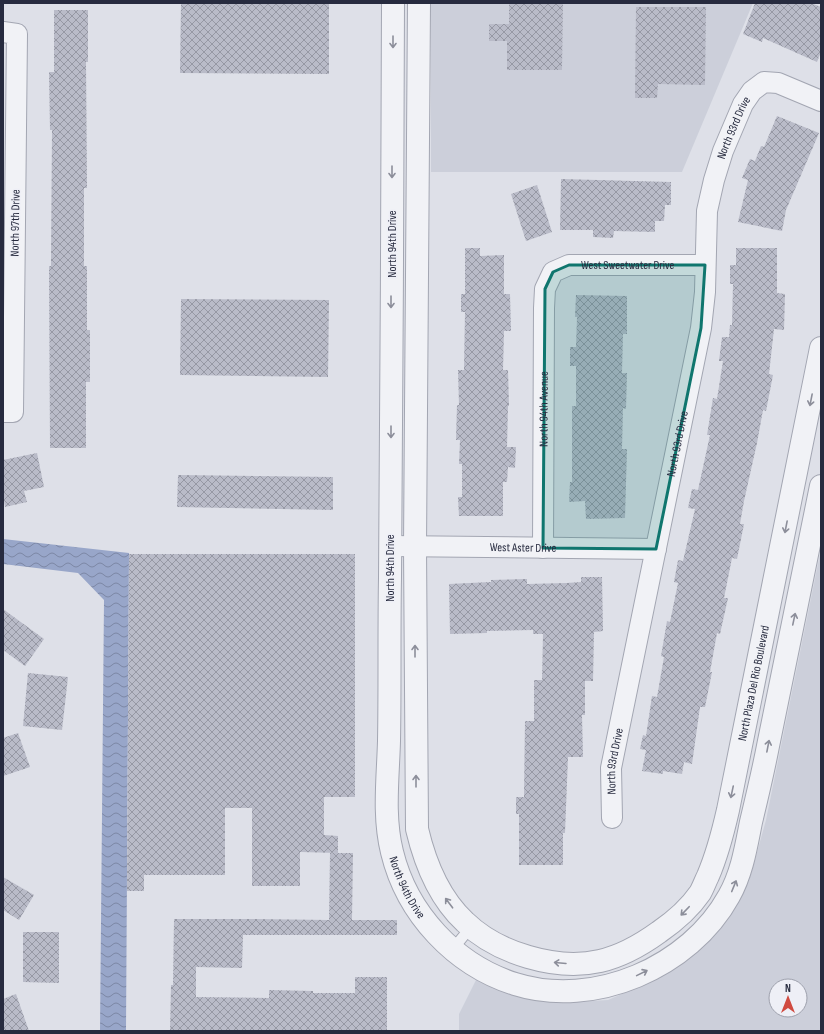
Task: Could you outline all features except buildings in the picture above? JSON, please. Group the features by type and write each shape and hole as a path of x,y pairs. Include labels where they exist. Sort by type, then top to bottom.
{"street":[{"name":"North 94th Drive","path":"393,3 388,832 397,872 419,913 452,950 467,961 502,980 522,986 562,991 605,986"},
{"name":"North 94th Drive","path":"419,3 415,547 417,829 422,852 439,890 465,922 501,946 538,960 580,964 599,961"},
{"name":"North 97th Drive","path":"8,412 10,33"},
{"name":"North 93rd Drive","path":"612,818 611,768 701,328 705,292 707,211 714,180 723,150 743,104 752,91 764,82 778,83 821,101"},
{"path":"392,138 418,139"},
{"name":"West Sweetwater Drive","path":"553,272 569,265 705,265"},
{"name":"North 94th Avenue","path":"543,548 544,308 545,289 553,272"},
{"name":"North Plaza Del Rio Boulevard","path":"605,986 635,976 663,963 704,931 720,912 732,891 740,869 747,772 821,348"},
{"name":"North Plaza Del Rio Boulevard","path":"599,961 628,952 647,941 685,912 701,891 747,772 821,486"},
{"name":"West Aster Drive","path":"390,546 656,549"}],"lane":[{"path":"452,950 471,926"}],"highlighted area":[{"path":"569,265 705,265 701,328 656,549 543,548 545,289 553,272"}],"shaded area":[{"path":"431,3 753,3 682,172 431,172"},
{"path":"821,549 821,1031 459,1031 459,1014 477,978 494,988 530,999 559,1003 608,1000 675,968 702,946 725,922 749,881 766,820"}],"water":[{"path":"3,539 129,553 126,1031 100,1031 104,600 78,573 3,564"}]}
